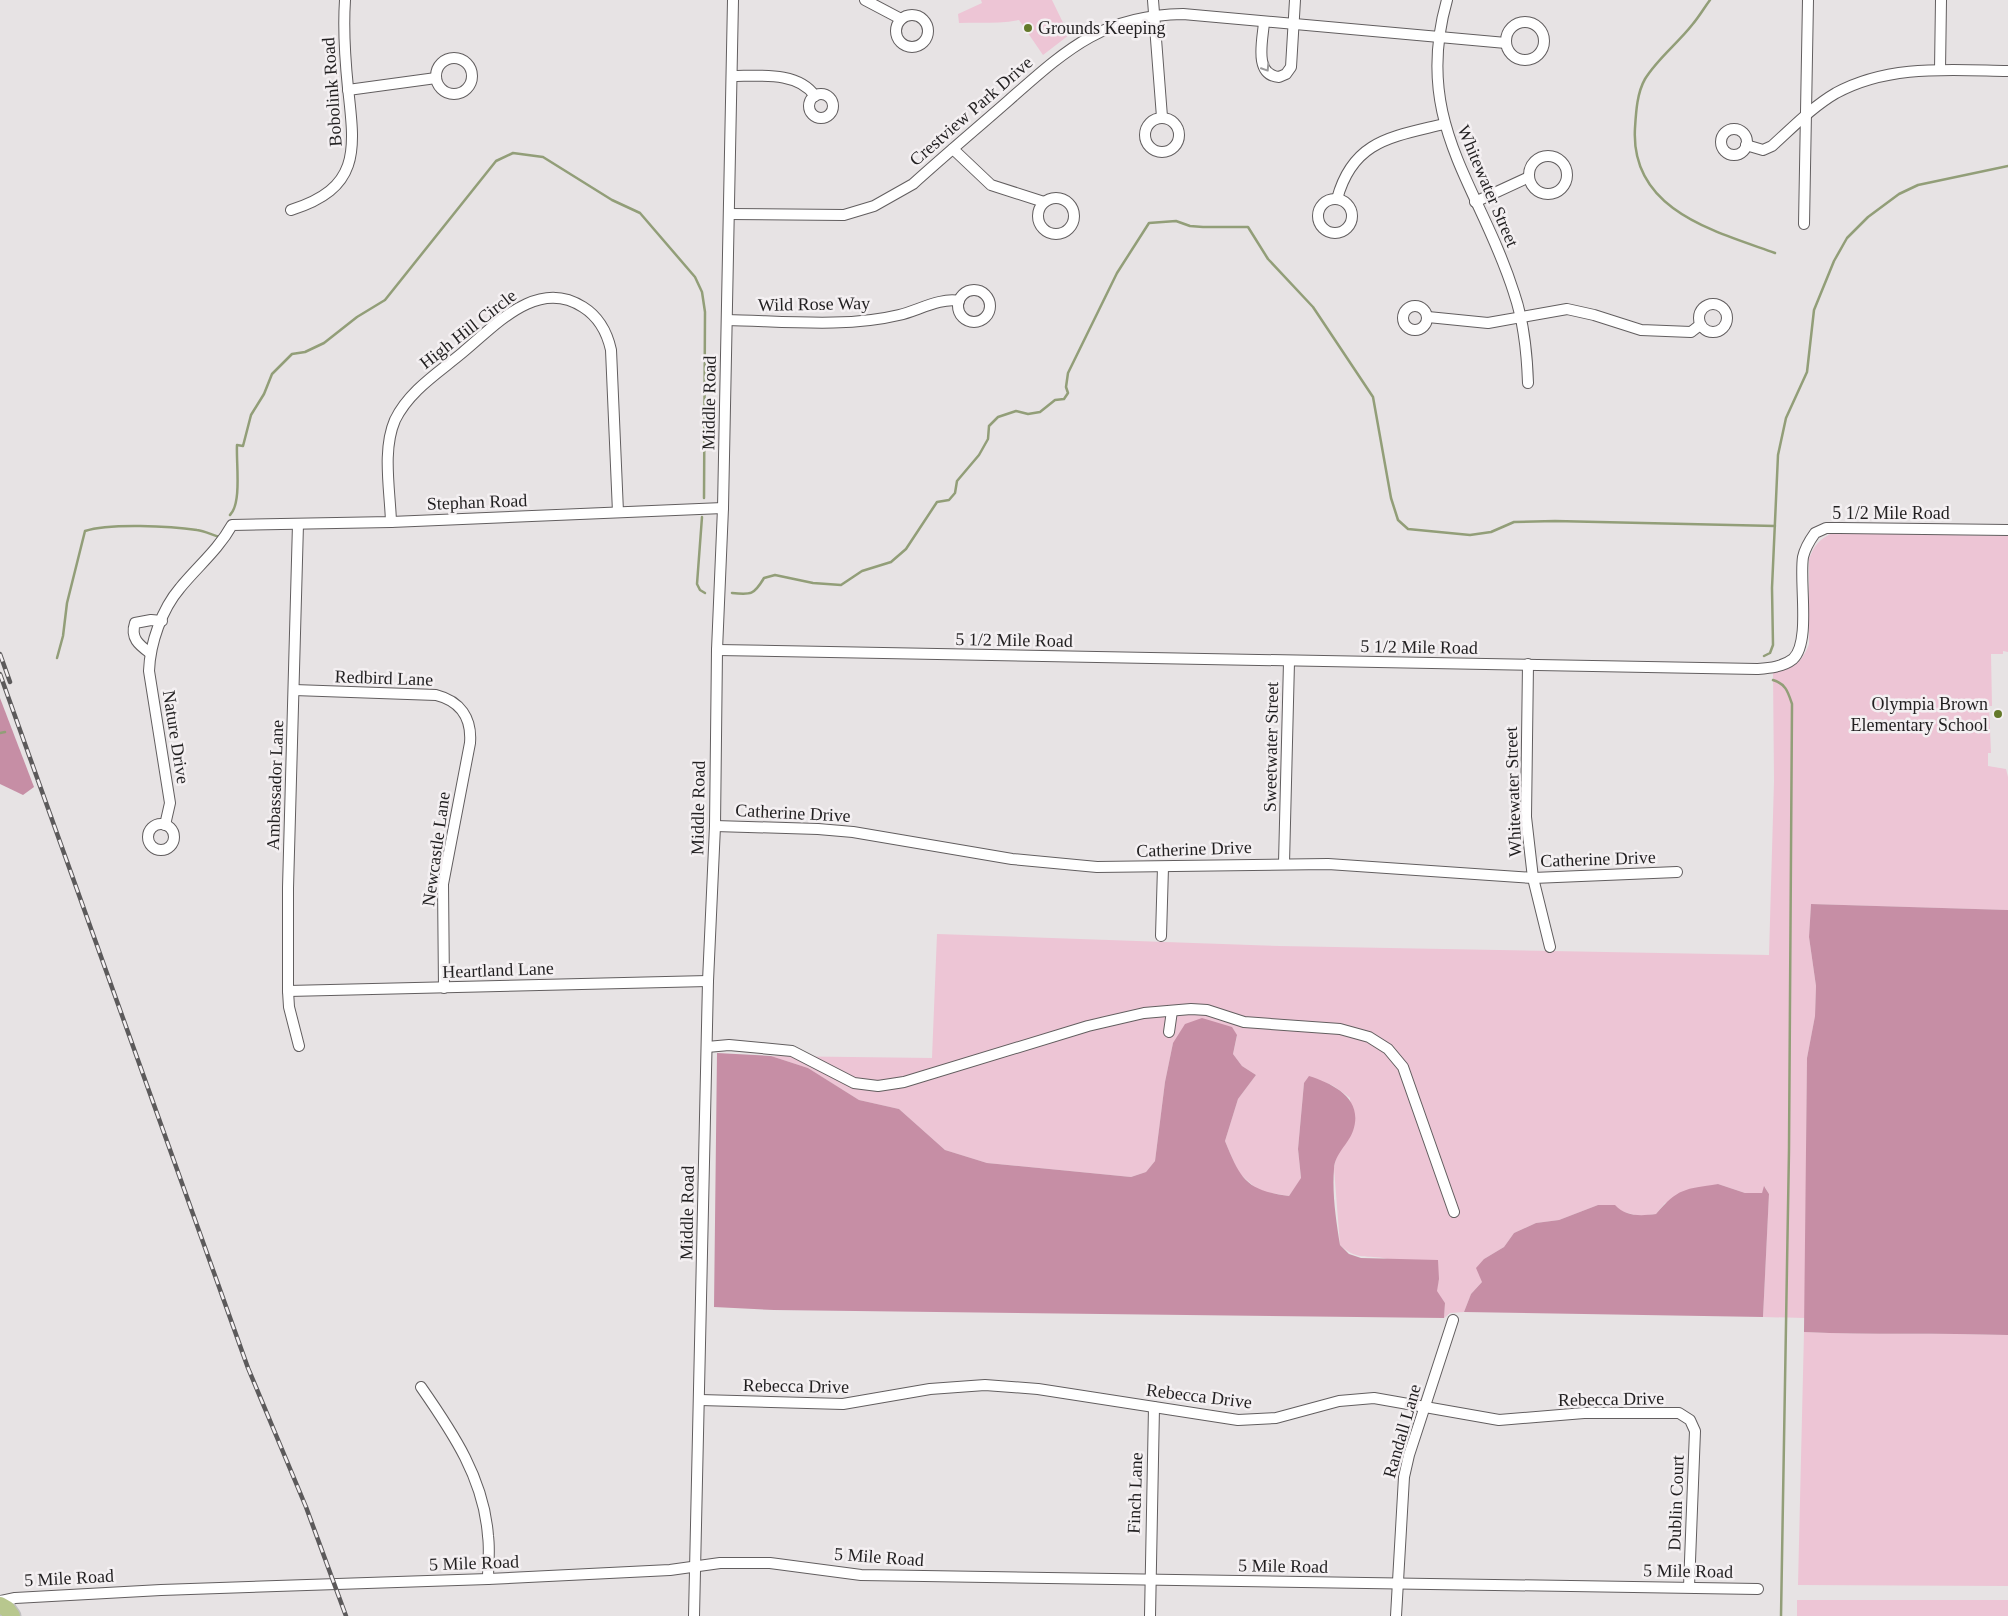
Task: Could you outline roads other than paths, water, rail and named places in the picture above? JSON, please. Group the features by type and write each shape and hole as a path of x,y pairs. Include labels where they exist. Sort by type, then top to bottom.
{"main road":[{"path":"0,1605 7,1609 12,1616"}],"street":[{"name":"Bobolink Road","path":"291,210 322,198 332,190 346,172 353,142 344,47 345,0"},
{"name":"Middle Road","path":"694,1616 708,981 715,826 717,650 723,508 733,0"},
{"path":"865,0 901,19"},
{"path":"1153,0 1162,117"},
{"path":"1264,22 1262,66 1268,74 1279,78 1286,74 1291,67 1296,0"},
{"name":"Whitewater Street","path":"1447,0 1439,38 1438,84 1444,124 1454,154 1505,267 1521,317 1526,344 1528,383"},
{"path":"1804,224 1808,0"},
{"path":"1940,70 1941,0"},
{"name":"Crestview Park Drive","path":"729,214 844,214 874,206 901,192 1077,44 1115,25 1154,15 1183,14 1506,43"},
{"path":"1746,145 1763,150 1772,146 1806,115 1836,94 1871,78 1910,71 2008,71"},
{"path":"732,76 786,78 806,85 815,96"},
{"path":"348,90 436,78"},
{"path":"1336,199 1340,185 1350,167 1366,149 1390,138 1444,124"},
{"path":"953,149 991,185 1038,198 1044,202"},
{"path":"1475,202 1529,177"},
{"name":"High Hill Circle","path":"391,522 388,449 390,435 401,409 419,388 517,308 532,301 549,297 571,300 590,312 598,320 609,339 618,512"},
{"name":"Wild Rose Way","path":"727,320 857,322 900,315 948,300 959,301"},
{"path":"1428,318 1447,318 1475,324 1567,310 1587,313 1641,330 1691,332 1700,325"},
{"name":"Stephan Road","path":"232,525 391,522 723,508"},
{"name":"Ambassador Lane","path":"298,524 288,888 288,991 289,1007 299,1046"},
{"name":"Nature Drive","path":"165,825 170,803 150,671 150,653 162,621 180,588 222,544 232,525"},
{"name":"5 1/2 Mile Road","path":"717,650 1289,662 1528,664 1757,669 1784,665 1794,658 1800,650 1802,636 1803,556 1815,533 1826,528 2008,530"},
{"path":"150,653 137,642 133,629 136,623 151,620 162,621"},
{"name":"Sweetwater Street","path":"1284,863 1289,662"},
{"name":"Whitewater Street","path":"1528,664 1526,817 1533,878 1550,947"},
{"name":"Redbird Lane","path":"294,690 436,695 453,702 465,715"},
{"name":"Newcastle Lane","path":"444,988 443,884 470,743 470,733 465,715"},
{"name":"Catherine Drive","path":"715,826 853,832 1052,864 1163,867 1284,863 1384,867 1533,878 1677,872"},
{"path":"1161,936 1163,867"},
{"name":"Heartland Lane","path":"288,991 708,981"},
{"path":"707,1047 729,1044 792,1051 854,1083 878,1086 904,1082 1088,1026 1172,1010 1207,1010 1244,1022 1340,1029 1369,1037 1388,1049 1403,1067 1454,1212"},
{"path":"1170,1032 1172,1010"},
{"name":"Randall Lane","path":"1396,1616 1404,1477 1409,1455 1452,1320"},
{"name":"Rebecca Drive","path":"700,1400 843,1404 930,1389 985,1385 1038,1389 1227,1419 1258,1420 1356,1398 1392,1400 1499,1420 1599,1412 1679,1414 1693,1417"},
{"path":"421,1387 453,1434 473,1473 487,1524 488,1579"},
{"name":"Finch Lane","path":"1150,1616 1149,1580 1154,1408"},
{"name":"Dublin Court","path":"1689,1588 1695,1431 1693,1417"},
{"name":"5 Mile Road","path":"0,1601 15,1598 161,1590 488,1579 695,1567 720,1563 770,1563 861,1575 1758,1589"}],"waterway":[{"path":"1710,0 1697,19 1655,65 1642,84 1635,122 1637,156 1646,179 1661,198 1680,213 1727,236 1775,253"},
{"path":"230,515 236,502 238,482 237,445 243,446 251,415 264,394 272,374 292,354 305,352 324,343 357,317 385,300 496,161 513,153 543,157 612,200 640,213 695,277 702,292 705,312 704,498"},
{"path":"1764,656 1770,653 1773,645 1772,588 1778,455 1786,418 1807,372 1814,310 1834,261 1847,238 1868,217 1899,194 1918,185 2008,166"},
{"path":"732,593 751,593 764,578 775,575 813,583 841,585 862,571 891,562 906,549 937,502 949,500 955,493 957,481 979,455 988,439 989,426 998,417 1016,411 1028,414 1040,412 1055,400 1064,399 1068,393 1066,387 1068,373 1117,273 1149,223 1176,221 1190,226 1248,227 1268,259 1313,307 1373,397 1391,498 1398,520 1408,529 1470,535 1491,532 1514,522 1555,521 1775,526"},
{"path":"702,517 697,584 700,590 705,593"},
{"path":"57,658 63,636 67,603 85,531 109,527 156,526 203,531 220,537"},
{"path":"1773,680 1784,686 1792,704 1789,1150 1781,1616"},
{"path":"0,733 5,732"}],"railway":[{"path":"0,654 10,682"},
{"path":"0,674 248,1368 306,1507 346,1616"}],"place":[{"name":"Grounds Keeping","path":"1028,28"},
{"name":"Olympia Brown Elementary School","path":"1998,714"}]}
